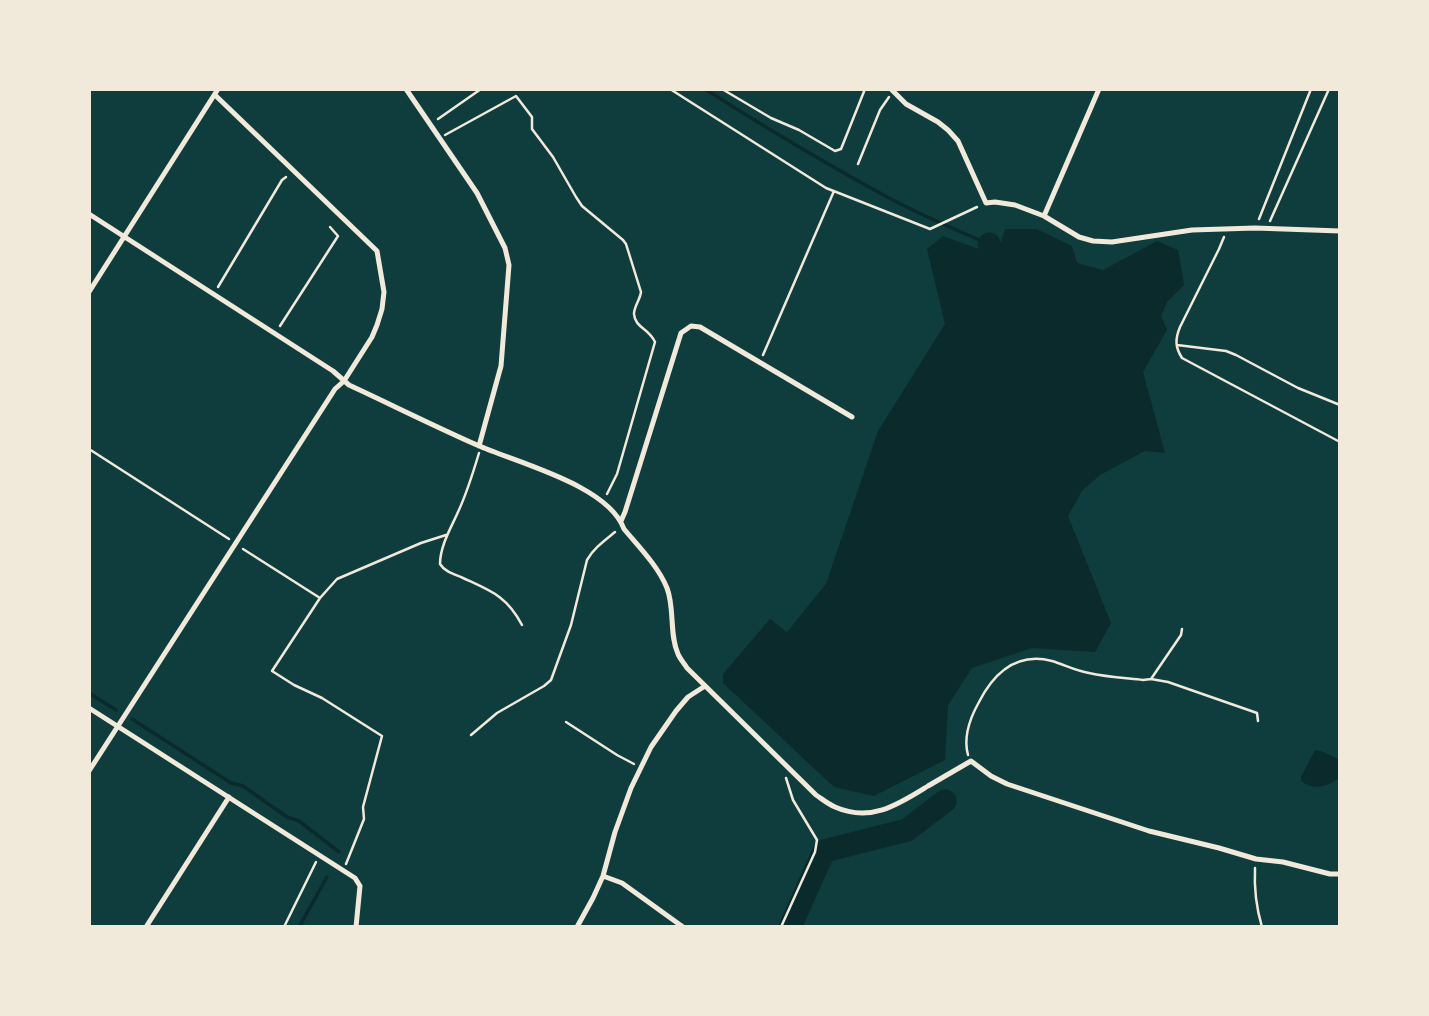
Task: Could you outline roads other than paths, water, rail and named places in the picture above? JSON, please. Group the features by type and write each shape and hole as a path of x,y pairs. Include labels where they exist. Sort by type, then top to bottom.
{"street":[{"path":"406,89 477,193 505,248 509,264 501,366 479,446"},
{"path":"1044,216 1099,89"},
{"path":"892,90 906,104 939,122 958,141 986,203 1014,205 1044,216 1079,237 1112,242 1192,230 1255,228 1340,231"},
{"path":"89,292 217,92 377,251 384,292 382,309 372,337 344,381 335,389 89,771"},
{"path":"89,214 349,385 479,446 560,477 579,486 603,503 622,523 668,589 673,611 674,640 678,654 687,668 816,795 835,807 866,813 881,811 900,804 971,761 990,776 1007,784 1149,831 1256,859 1340,874"},
{"path":"622,523 681,333 691,326 700,327 852,417"},
{"path":"577,927 603,876 631,788 651,747 688,697 705,686"},
{"path":"89,708 355,878 360,886 356,927"},
{"path":"146,927 229,797"},
{"path":"603,876 622,883 683,927"}],"water":[{"path":"1005,229 1036,229 1072,246 1077,263 1103,270 1157,241 1178,250 1184,285 1167,302 1161,316 1167,330 1143,372 1165,453 1145,451 1100,475 1082,491 1068,516 1111,623 1095,652 1032,648 972,668 948,705 945,760 874,796 834,787 723,683 723,674 770,619 787,632 826,584 878,431 945,324 927,249 943,236 987,252 998,250"},
{"path":"1315,750 1340,760 1340,777 1320,786 1310,786 1301,781"}],"waterway":[{"path":"705,89 797,146 891,199 989,244"},
{"path":"989,244 1004,280"},
{"path":"89,693 116,710"},
{"path":"132,719 231,783 243,786 287,817 299,821 339,852"},
{"path":"790,927 824,851 907,830 945,801"},
{"path":"299,927 327,877"}]}
